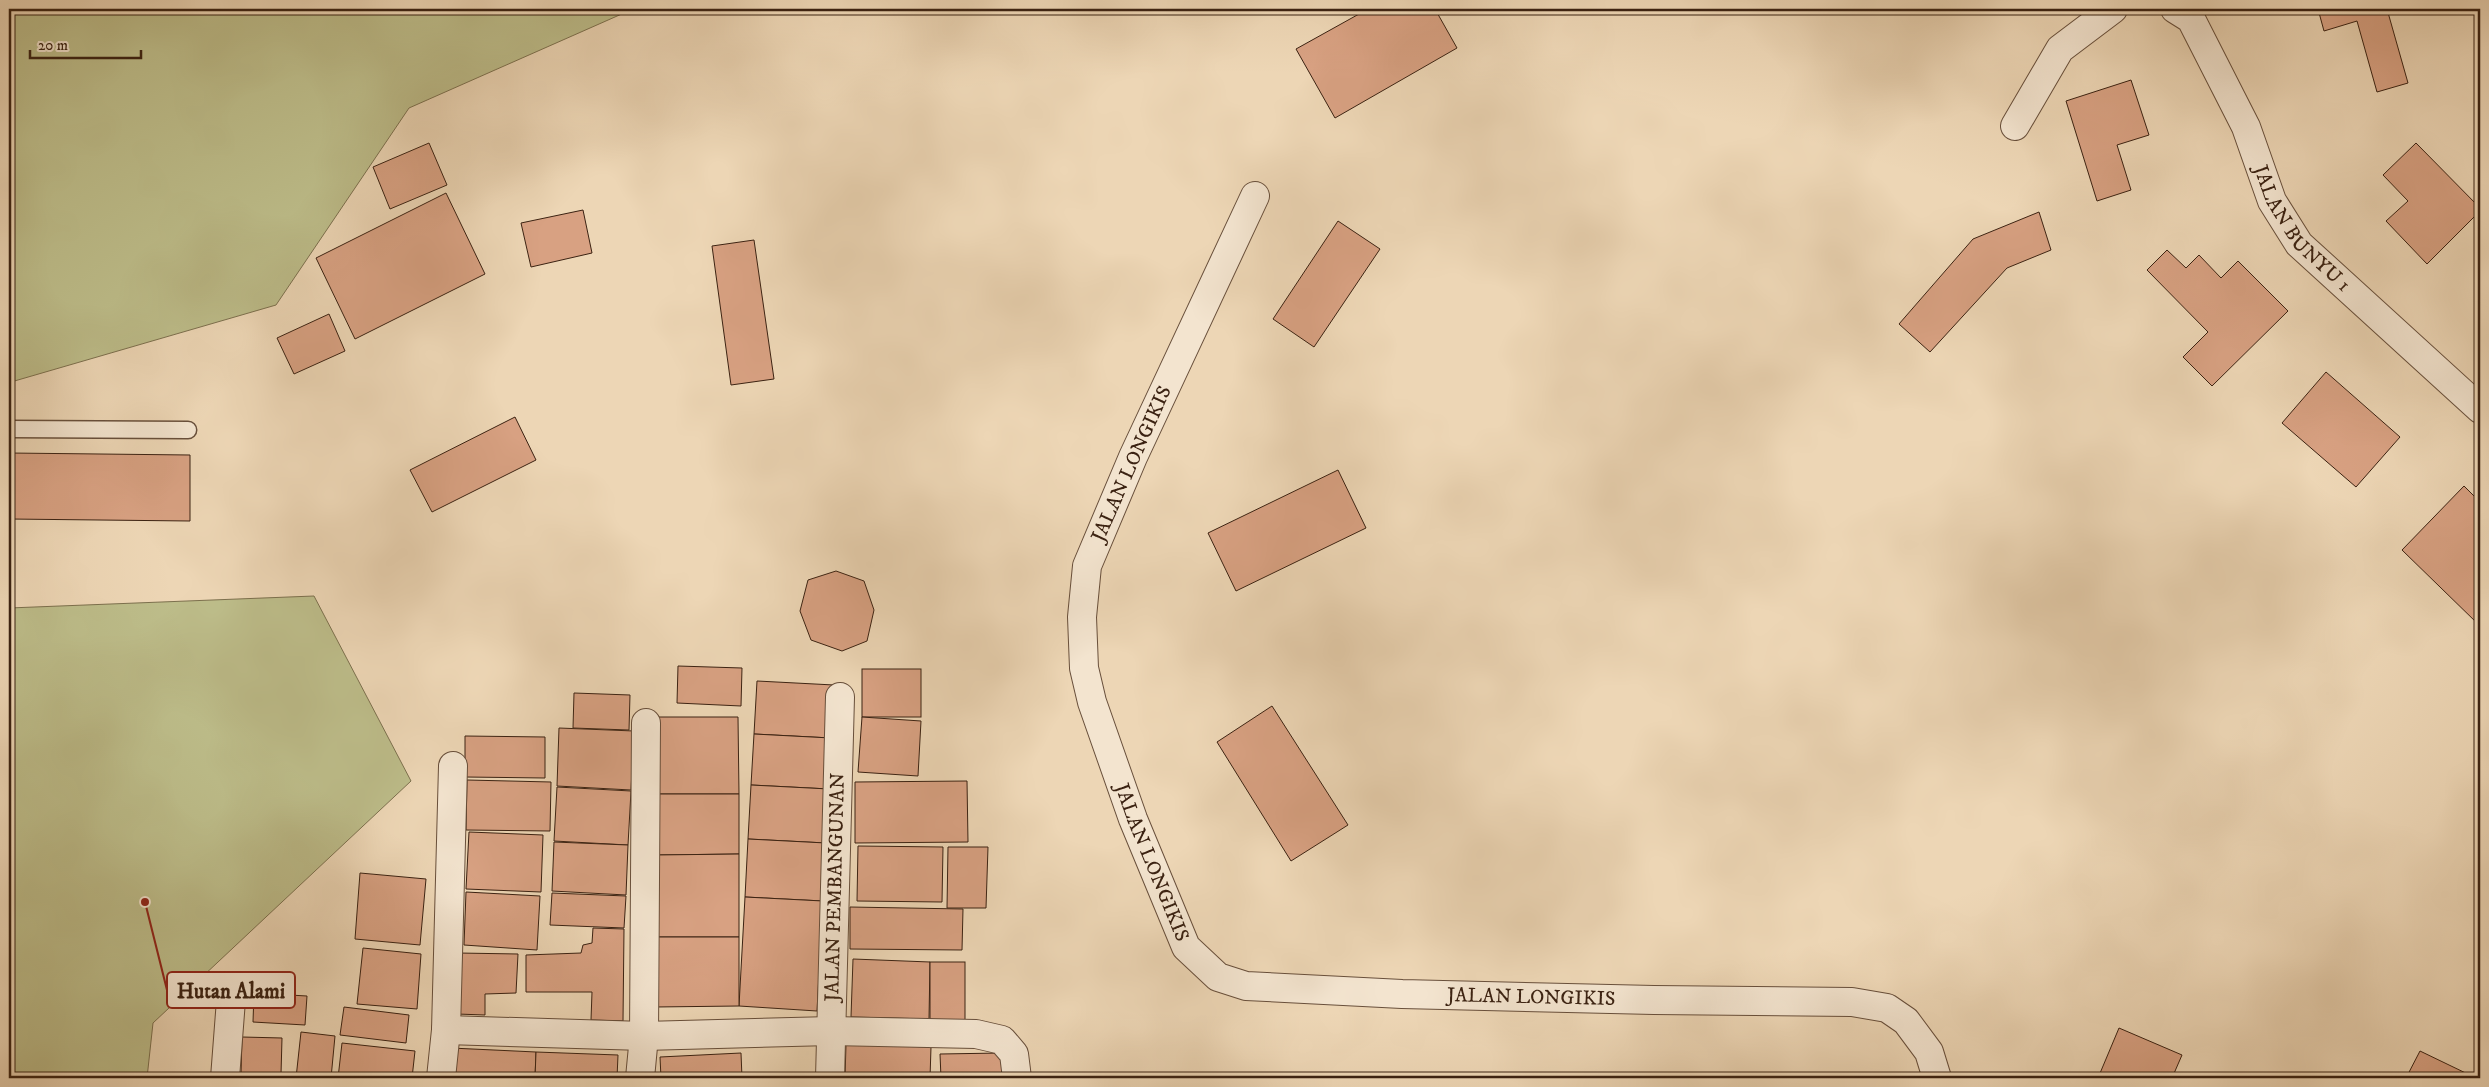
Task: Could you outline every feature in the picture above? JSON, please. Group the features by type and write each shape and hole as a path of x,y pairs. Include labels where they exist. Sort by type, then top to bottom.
{"street":[{"path":"2015,126 2060,49 2113,9"},
{"name":"JALAN BUNYU 1","path":"2174,9 2191,19 2246,128 2272,201 2299,244 2480,409"},
{"name":"JALAN LONGIKIS","path":"1255,196 1133,457 1087,566 1082,617 1084,668 1092,702 1133,819 1186,947 1218,977 1246,986 1281,986 1402,994 1654,1000 1852,1002 1886,1008 1906,1021 1929,1052 1936,1078"},
{"name":"JALAN PEMBANGUNAN","path":"830,1078 840,696"},
{"path":"640,1078 644,1036 646,723"},
{"path":"441,1078 446,1030 453,766"},
{"path":"225,1078 231,1000"},
{"path":"446,1030 644,1036 831,1031 976,1034 1002,1040 1014,1054 1017,1078"}],"lane":[{"path":"9,430 188,430"}],"green space":[{"path":"9,9 633,9 409,108 276,305 11,382 9,381"},
{"path":"314,596 411,781 153,1023 147,1078 9,1078 9,608"}],"building":[{"path":"1368,9 1435,9 1457,48 1335,118 1296,49"},
{"path":"2318,9 2387,9 2408,83 2377,92 2357,21 2324,31"},
{"path":"2131,80 2149,135 2117,145 2131,190 2097,201 2066,101"},
{"path":"429,143 447,185 390,209 373,167"},
{"path":"2416,143 2480,208 2480,211 2427,264 2386,221 2408,201 2383,175"},
{"path":"446,193 485,274 355,339 316,258"},
{"path":"583,210 592,253 531,267 521,223"},
{"path":"2039,212 2051,250 2007,268 1930,352 1899,324 1973,239"},
{"path":"1338,221 1380,249 1314,347 1273,319"},
{"path":"754,240 774,379 731,385 712,246"},
{"path":"2167,250 2186,268 2199,255 2221,278 2238,261 2288,311 2212,386 2183,357 2208,332 2147,270"},
{"path":"329,314 345,351 294,374 277,338"},
{"path":"2326,372 2400,437 2356,487 2282,423"},
{"path":"515,417 536,460 432,512 410,470"},
{"path":"9,453 190,455 190,521 9,519"},
{"path":"1338,470 1366,528 1236,591 1208,533"},
{"path":"2464,486 2480,502 2480,621 2478,624 2402,550"},
{"path":"836,571 864,581 874,610 867,641 842,651 811,640 800,611 808,580"},
{"path":"678,666 742,668 741,706 677,703"},
{"path":"862,669 921,669 921,717 862,717"},
{"path":"757,681 834,685 831,738 754,734"},
{"path":"574,693 630,695 629,730 573,728"},
{"path":"1272,706 1348,825 1291,861 1217,742"},
{"path":"654,717 738,717 739,794 655,794"},
{"path":"862,717 921,721 918,776 858,772"},
{"path":"559,728 634,731 631,790 557,786"},
{"path":"754,734 831,738 829,789 751,785"},
{"path":"465,736 545,737 545,778 465,777"},
{"path":"467,780 551,782 550,831 466,830"},
{"path":"967,781 968,842 855,843 855,782"},
{"path":"751,785 829,789 826,843 748,839"},
{"path":"557,787 631,791 628,845 554,841"},
{"path":"655,794 739,794 739,854 655,855"},
{"path":"469,832 543,835 541,892 466,889"},
{"path":"748,839 826,843 823,901 745,897"},
{"path":"554,842 628,845 626,895 552,891"},
{"path":"858,846 943,847 942,902 857,901"},
{"path":"948,847 988,847 986,908 947,908"},
{"path":"739,854 739,937 655,937 655,855"},
{"path":"360,873 426,879 420,945 355,939"},
{"path":"466,892 540,896 537,950 464,945"},
{"path":"552,893 626,896 624,928 550,925"},
{"path":"745,897 823,901 817,1011 739,1006"},
{"path":"850,907 963,909 962,950 850,949"},
{"path":"593,928 624,929 623,1021 591,1020 592,992 526,992 526,955 581,953 583,945 592,943"},
{"path":"655,937 739,937 739,1006 655,1007"},
{"path":"363,948 421,954 417,1009 357,1004"},
{"path":"458,953 518,954 516,993 485,994 485,1015 457,1014"},
{"path":"853,959 930,962 929,1019 851,1017"},
{"path":"930,962 965,962 965,1022 930,1022"},
{"path":"254,993 307,996 305,1025 253,1022"},
{"path":"344,1007 409,1015 406,1043 340,1035"},
{"path":"2119,1028 2182,1055 2172,1078 2098,1078"},
{"path":"301,1032 335,1036 331,1078 296,1078"},
{"path":"242,1037 282,1038 281,1074 241,1073"},
{"path":"342,1043 415,1051 412,1078 338,1078"},
{"path":"846,1044 931,1047 930,1078 845,1078"},
{"path":"451,1048 536,1052 535,1078 450,1078"},
{"path":"2420,1051 2476,1078 2406,1078"},
{"path":"536,1052 618,1055 617,1078 535,1078"},
{"path":"741,1053 742,1078 661,1078 660,1057"},
{"path":"1001,1053 1002,1078 941,1078 940,1054"}],"place":[{"name":"Hutan Alami","path":"145,902"}]}
